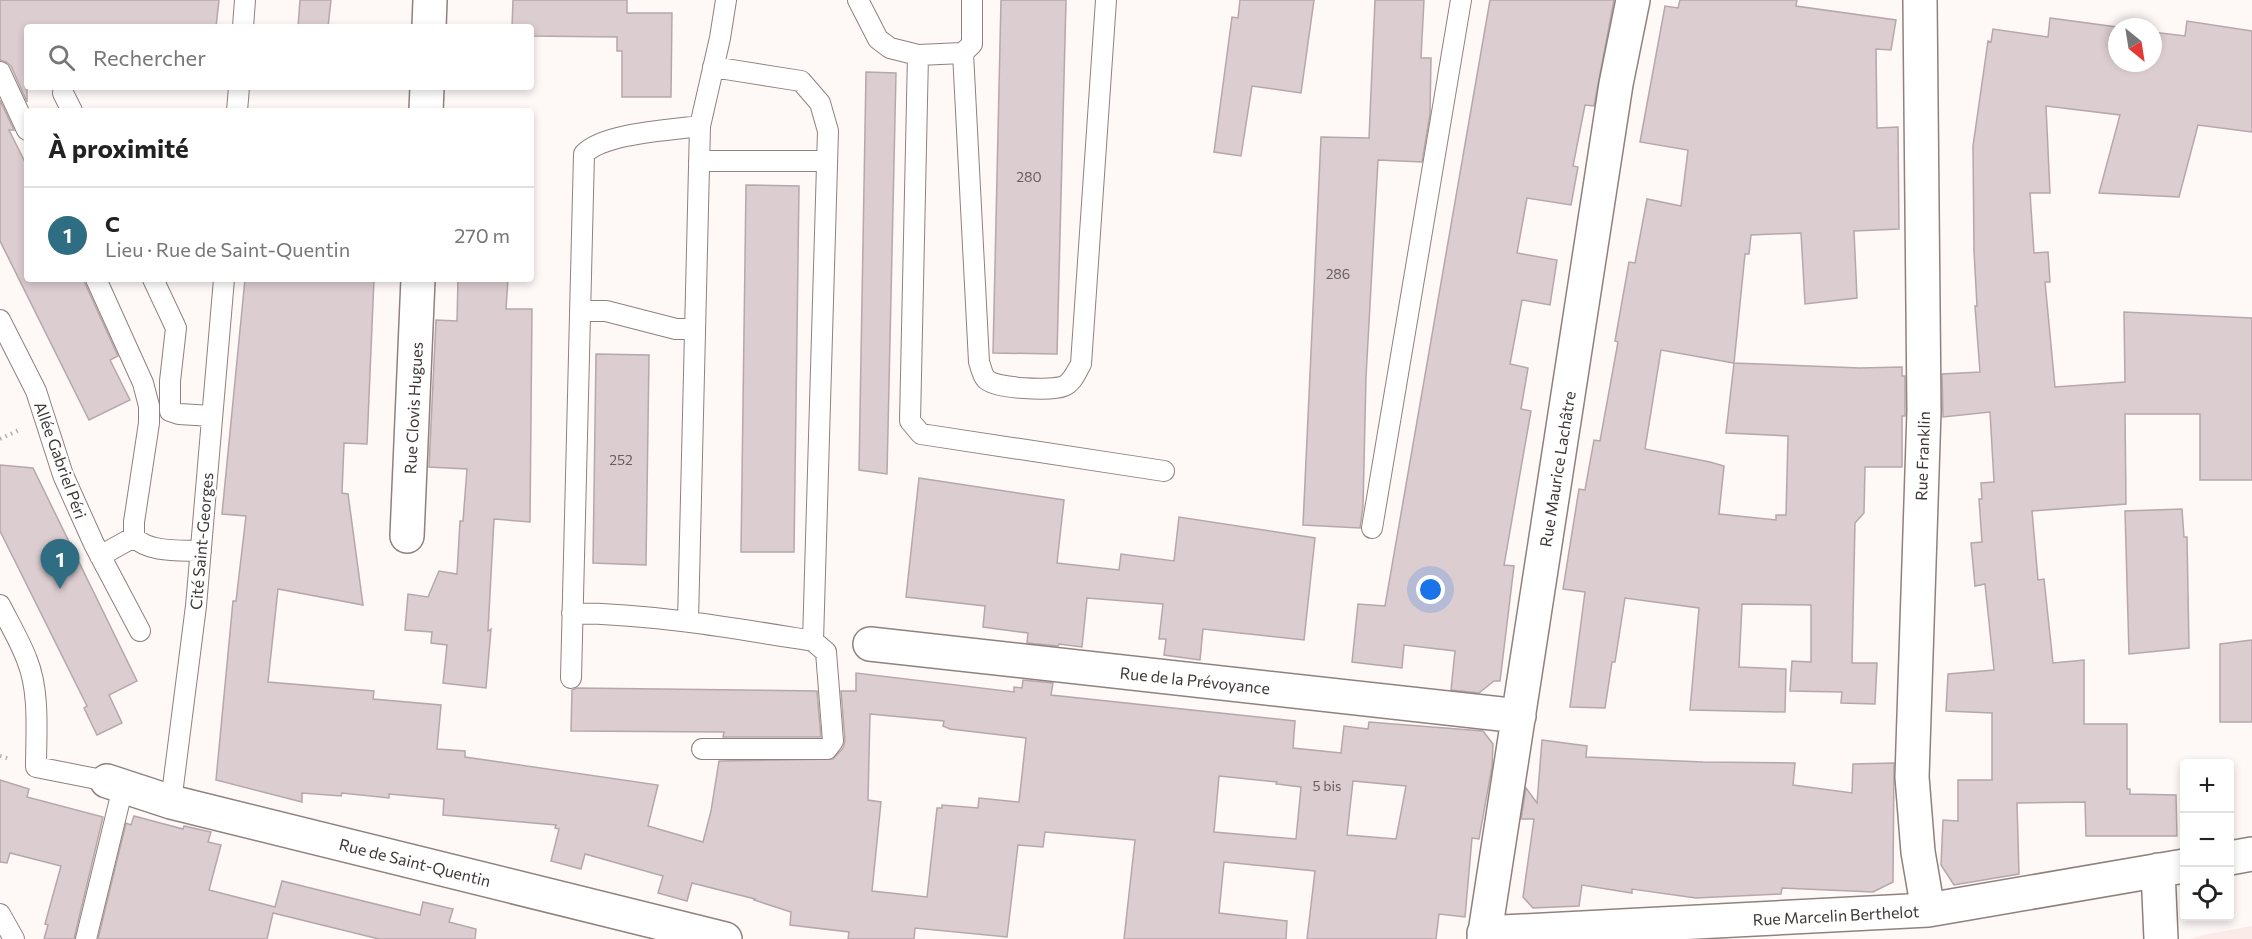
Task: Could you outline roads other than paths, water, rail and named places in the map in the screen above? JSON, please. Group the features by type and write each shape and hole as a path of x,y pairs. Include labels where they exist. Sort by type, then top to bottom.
{"street":[{"path":"429,24 430,0"},
{"name":"Rue Maurice Lachâtre","path":"1484,936 1616,84 1632,0"},
{"name":"Rue Franklin","path":"1920,0 1924,411 1912,777 1918,852 1928,910"},
{"path":"426,108 427,90"},
{"name":"Rue Clovis Hugues","path":"407,536 418,282"},
{"name":"Rue de la Prévoyance","path":"870,644 1519,716"},
{"name":"Rue de Saint-Quentin","path":"115,784 171,802 725,939"},
{"path":"2234,857 2252,854"},
{"path":"2161,939 2171,868"},
{"name":"Rue Marcelin Berthelot","path":"1484,936 1758,929 1928,910 2171,868"}],"lane":[{"path":"243,24 245,0"},
{"path":"688,621 700,126 726,0"},
{"path":"858,0 878,39 890,48 918,55 963,53 972,44 972,0"},
{"path":"963,53 979,362 985,379 995,386 1056,389 1067,385 1074,378 1081,364 1106,0"},
{"path":"1372,528 1461,0"},
{"path":"918,55 910,421 921,434 1164,471"},
{"path":"713,66 801,81 820,103 828,131 813,641"},
{"path":"0,72 24,124"},
{"path":"237,108 239,90"},
{"path":"571,678 584,154 590,147 613,138 700,126"},
{"path":"699,161 827,161"},
{"path":"97,282 144,382 149,406 134,537 139,543 151,547 201,551"},
{"path":"154,282 176,328 170,381 170,411 179,414 212,416"},
{"name":"Cité Saint-Georges","path":"171,802 201,551 224,282"},
{"path":"580,311 606,311 676,329 695,329"},
{"name":"Allée Gabriel Péri","path":"0,320 36,391 63,475 100,556 140,632"},
{"path":"100,556 134,537"},
{"path":"0,605 28,661 36,718 36,767 115,784 86,939"},
{"path":"572,613 688,621 813,641 826,652 833,741 827,749 702,749"},
{"path":"0,914 14,939"}],"place":[{"name":"C","path":"60,589"}]}
